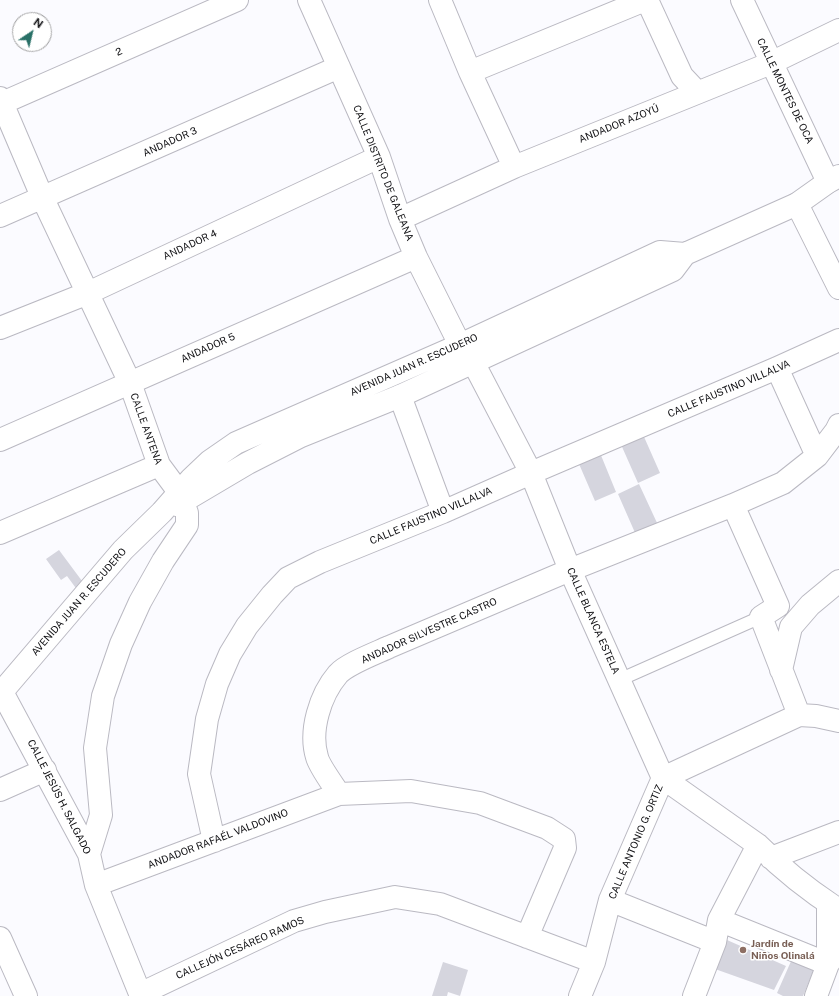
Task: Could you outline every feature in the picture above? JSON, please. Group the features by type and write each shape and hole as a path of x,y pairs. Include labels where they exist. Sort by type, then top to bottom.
{"street":[{"name":"2","path":"1,102 237,0"},
{"name":"CALLE DISTRITO DE GALEANA","path":"309,0 379,157 400,219 416,257 466,353"},
{"path":"440,0 470,72 514,167"},
{"path":"470,72 622,4 646,0 682,76 697,92"},
{"name":"CALLE MONTES DE OCA","path":"742,0 771,62 834,179"},
{"name":"ANDADOR AZOYÚ","path":"400,219 514,167 771,62 839,30"},
{"name":"ANDADOR 3","path":"0,216 339,67"},
{"name":"CALLE ANTENA","path":"1,102 43,198 130,383 158,465 181,497 187,513 187,525 163,562 140,602 121,644 103,696 95,748 101,815 89,854"},
{"name":"ANDADOR 4","path":"0,328 88,292 379,157"},
{"name":"AVENIDA JUAN R. ESCUDERO","path":"1,693 124,550 162,512 181,497 301,436 400,396 466,353 660,252 685,254 797,204 834,179"},
{"path":"797,204 839,288"},
{"name":"ANDADOR 5","path":"0,440 416,257"},
{"name":"CALLE FAUSTINO VILLALVA","path":"214,840 199,774 207,719 217,684 230,654 246,626 288,578 320,562 443,512 839,340"},
{"name":"AVENIDA JUAN R. ESCUDERO","path":"181,497 210,462 236,443 466,353"},
{"name":"CALLE BLANCA ESTELA","path":"466,353 530,473 570,570 663,778"},
{"path":"777,368 817,456"},
{"path":"400,396 443,512"},
{"name":"ANDADOR SILVESTRE CASTRO","path":"339,794 317,758 314,729 321,701 338,674 360,660 389,647 570,570 733,505 783,483 817,456 836,432 839,425"},
{"path":"0,533 158,465"},
{"path":"733,505 778,606 761,617 799,715"},
{"path":"781,670 791,627 810,605 839,581"},
{"name":"CALLE JESÚS H. SALGADO","path":"1,693 45,770 89,854 96,885 141,995"},
{"name":"CALLE ANTONIO G. ORTIZ","path":"580,996 594,962 610,900 663,778 799,715 816,716 839,721"},
{"path":"0,790 45,770"},
{"path":"663,778 764,852 834,906 834,956 816,996"},
{"path":"339,794 411,791 480,803 547,828 564,839 565,848 528,937"},
{"name":"ANDADOR RAFAÉL VALDOVINO","path":"96,885 339,794"},
{"path":"694,996 715,942 719,920 764,852 839,832"},
{"name":"CALLEJÓN CESÁREO RAMOS","path":"141,995 294,921 325,912 395,897 440,904 594,962"},
{"path":"610,900 715,942"},
{"path":"719,920 834,956"},
{"path":"0,938 26,996"}],"lane":[{"path":"619,680 761,617"}],"building":[{"path":"641,430 660,473 638,483 619,440"},
{"path":"598,448 616,492 595,501 576,457"},
{"path":"639,484 658,525 636,535 618,494"},
{"path":"59,550 85,585 78,591 67,576 61,580 46,559"},
{"path":"727,940 786,966 774,990 715,969"},
{"path":"792,959 814,969 803,996 783,996 777,993"},
{"path":"443,962 468,970 460,996 448,992 447,996 432,996"}],"place":[{"name":"Jardín de Niños Olinalá","path":"743,950"}]}
